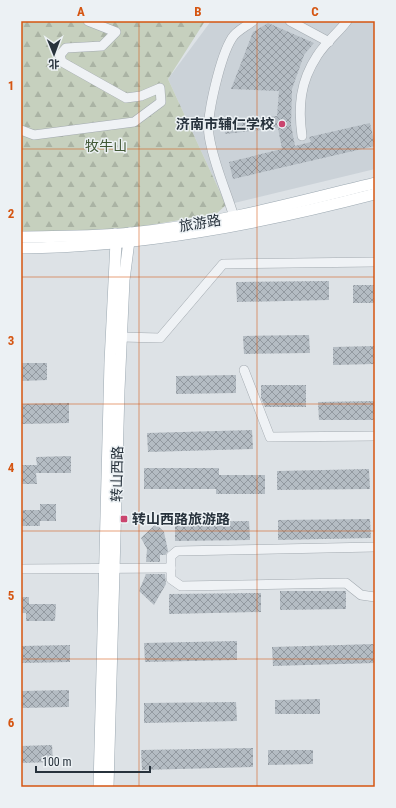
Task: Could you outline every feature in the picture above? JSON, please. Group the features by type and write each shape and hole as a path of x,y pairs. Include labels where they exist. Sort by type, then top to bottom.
{"main road":[{"name":"旅游路","path":"129,238 234,217 375,183"},
{"name":"旅游路","path":"21,237 129,238 235,226 375,194"},
{"name":"旅游路","path":"21,248 56,248 116,238"},
{"name":"转山西路","path":"108,787 112,300 116,238"},
{"name":"转山西路","path":"99,787 124,280 129,238"}],"street":[{"path":"21,130 34,134 134,122 161,102 160,88 141,96 126,98 62,62 60,55 66,48 102,46 116,32 88,21"},
{"path":"234,217 217,169 208,134 212,103 219,72 232,37 253,21"},
{"path":"290,21 329,42"},
{"path":"302,136 298,112 304,83 317,56 347,21"},
{"path":"122,337 160,338 223,264 375,262"},
{"path":"244,370 270,437 375,436"},
{"path":"375,547 177,551 171,556 171,579 181,586 346,584 361,595 375,597"},
{"path":"21,569 171,568"}],"shaded area":[{"name":"济南市辅仁学校","path":"211,21 375,21 375,169 226,205 168,79"}],"green space":[{"name":"牧牛山","path":"21,21 205,21 168,79 226,205 216,214 120,230 21,233"}],"building":[{"path":"268,23 314,43 304,55 292,89 291,125 295,146 311,142 309,137 370,123 375,146 233,179 229,162 282,149 278,128 225,134 224,122 277,116 279,91 231,89 253,32"},
{"path":"329,281 329,300 237,302 236,282"},
{"path":"353,285 375,285 375,303 353,303"},
{"path":"309,335 310,353 244,354 243,336"},
{"path":"375,346 375,364 333,365 333,347"},
{"path":"21,363 47,363 47,380 21,381"},
{"path":"236,375 236,393 176,394 176,376"},
{"path":"261,385 306,385 306,407 265,407 261,398"},
{"path":"375,401 375,420 319,420 318,402"},
{"path":"69,403 69,423 21,424 21,404"},
{"path":"252,430 253,449 148,452 147,433"},
{"path":"71,456 71,473 36,473 37,484 21,484 21,465 37,465 36,457"},
{"path":"144,468 219,468 219,475 265,475 265,494 216,494 216,489 144,489"},
{"path":"369,469 370,489 277,490 277,471"},
{"path":"40,504 56,504 56,521 40,521 40,526 21,526 23,510 40,510"},
{"path":"370,519 371,538 278,540 278,520"},
{"path":"249,521 250,540 175,541 175,522"},
{"path":"156,524 164,532 168,551 165,555 160,555 160,562 146,562 147,549 141,538"},
{"path":"146,574 165,574 166,584 154,605 139,591"},
{"path":"280,591 346,591 346,609 280,610"},
{"path":"261,593 261,612 169,614 169,594"},
{"path":"21,597 29,597 29,604 56,604 55,621 26,621 26,613 21,613"},
{"path":"237,641 237,660 145,662 144,643"},
{"path":"375,644 375,663 273,666 272,647"},
{"path":"70,645 70,662 21,663 21,646"},
{"path":"69,690 69,707 21,708 21,691"},
{"path":"320,699 320,714 275,714 275,700"},
{"path":"236,702 237,721 144,723 144,703"},
{"path":"52,745 53,762 21,763 21,746"},
{"path":"253,748 253,767 142,770 141,750"},
{"path":"268,750 313,750 313,764 268,765"}],"place":[{"name":"济南市辅仁学校","path":"282,124"},
{"name":"转山西路旅游路","path":"124,519"}]}
